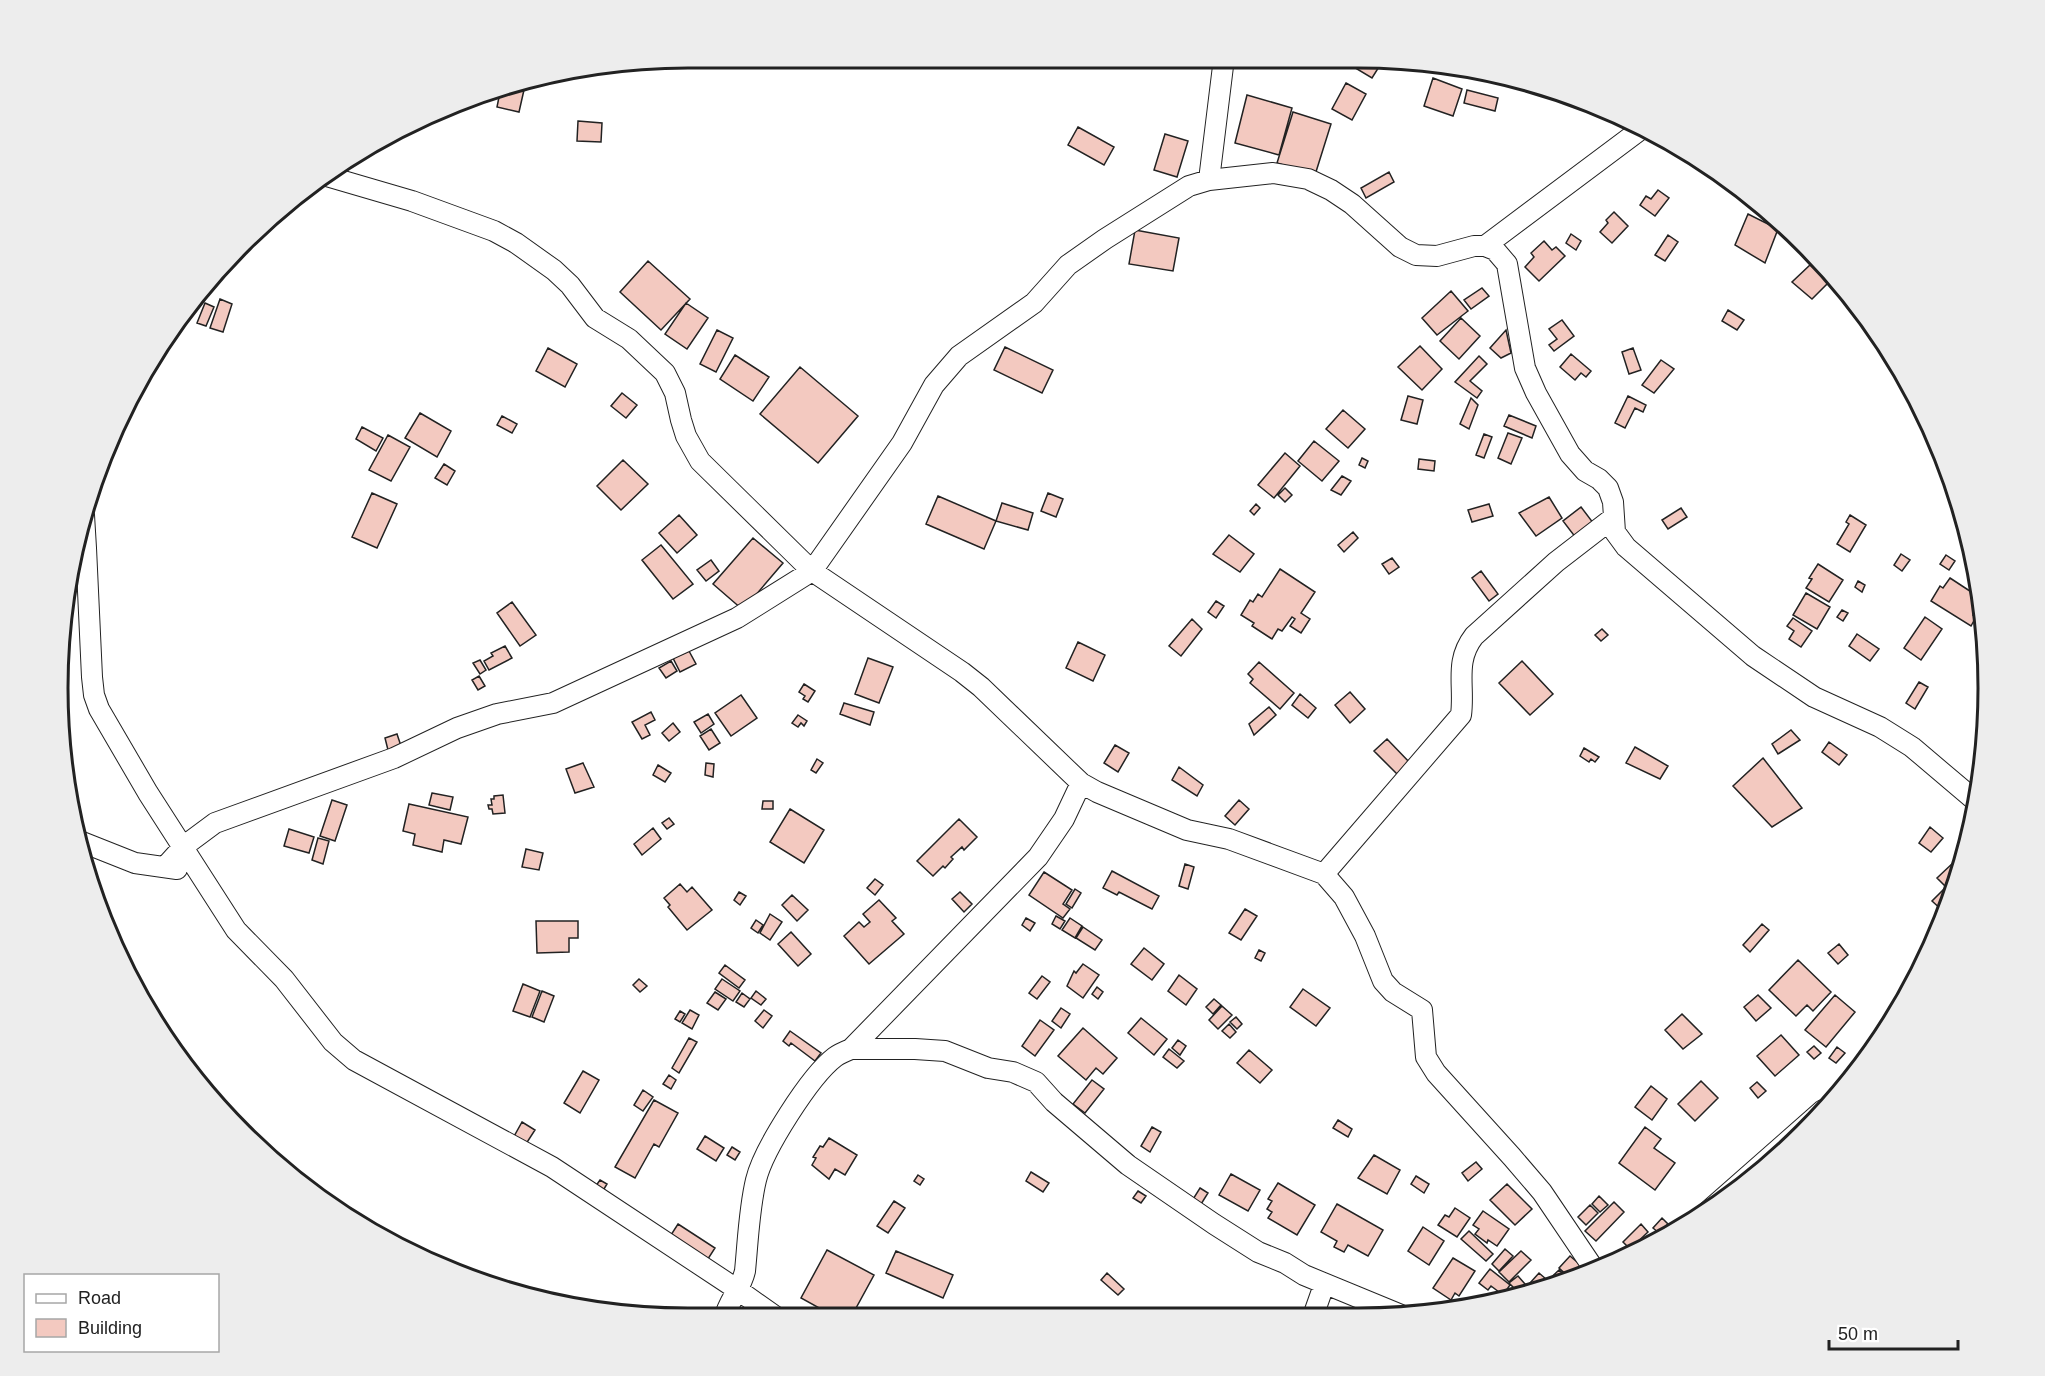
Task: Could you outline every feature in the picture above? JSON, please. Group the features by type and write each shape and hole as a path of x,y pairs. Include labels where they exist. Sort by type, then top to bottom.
{"street":[{"path":"1209,180 1223,67"},
{"path":"1485,246 1635,133"},
{"path":"165,867 184,846 215,823 394,758 457,728 497,714 553,703 736,618 812,571 902,443 934,385 959,356 1035,303 1068,265 1189,186 1238,175 1273,173 1308,179 1331,190 1352,204 1400,247 1416,255 1437,256 1474,246 1485,246 1495,250 1507,264 1525,368 1536,393 1570,454 1585,471 1599,479 1608,488 1615,532 1626,548 1753,656 1814,697 1880,727 1912,747 1968,795"},
{"path":"334,178 412,201 494,231 516,243 554,270 570,285 595,318 630,339 665,373 675,393 686,436 700,461 812,571 962,672 981,687 1081,783 1187,830 1229,840 1324,874 1344,897 1365,936 1383,981 1393,992 1422,1010 1426,1057 1436,1073 1542,1192 1590,1263"},
{"path":"1324,874 1461,715 1462,660 1466,647 1474,636 1565,555 1613,518"},
{"path":"83,552 94,695 99,709 143,784 236,930 284,979 333,1042 354,1060 552,1167 765,1309"},
{"path":"727,1309 745,1271 756,1177 764,1156 795,1105 814,1079 835,1057 851,1049 1038,857 1064,819 1081,783"},
{"path":"88,844 135,863 198,871"},
{"path":"851,1049 945,1051 988,1068 1013,1072 1036,1082 1054,1102 1128,1165 1258,1252 1285,1263 1324,1285 1382,1308"},
{"path":"1316,1309 1324,1285"}],"building":[{"path":"1354,67 1378,68 1372,78"},
{"path":"1433,78 1462,89 1453,116 1424,106"},
{"path":"1346,83 1366,94 1352,120 1332,109"},
{"path":"524,90 519,112 497,107 499,97"},
{"path":"1467,90 1498,98 1495,111 1464,103"},
{"path":"1247,95 1292,108 1279,155 1235,143"},
{"path":"1293,112 1331,124 1315,175 1277,163"},
{"path":"578,121 602,123 601,142 577,141"},
{"path":"1078,127 1114,147 1104,165 1068,145"},
{"path":"1165,134 1188,141 1177,177 1154,170"},
{"path":"1389,172 1394,182 1366,198 1361,188"},
{"path":"1658,190 1669,198 1655,216 1640,205 1646,196 1651,199"},
{"path":"1614,212 1628,226 1612,243 1600,232 1608,223 1606,220"},
{"path":"1748,214 1771,225 1777,231 1765,263 1735,245"},
{"path":"1135,230 1179,238 1173,271 1129,264"},
{"path":"1571,234 1581,241 1576,250 1566,243"},
{"path":"1668,235 1678,242 1665,261 1655,255"},
{"path":"1544,241 1552,250 1556,247 1565,256 1539,281 1525,267 1534,257 1531,253"},
{"path":"648,261 690,299 661,330 620,292"},
{"path":"1810,265 1828,283 1812,299 1792,282"},
{"path":"1482,288 1489,296 1471,309 1464,300"},
{"path":"1451,291 1468,311 1437,335 1422,318"},
{"path":"220,299 232,304 223,332 210,328"},
{"path":"205,303 214,307 206,326 197,323"},
{"path":"686,303 708,318 687,349 665,334"},
{"path":"1728,310 1744,320 1737,330 1722,321"},
{"path":"1461,318 1480,336 1459,359 1440,341"},
{"path":"1562,320 1574,336 1554,351 1549,345 1557,339 1549,329"},
{"path":"717,330 733,338 716,372 700,364"},
{"path":"1506,330 1511,353 1501,358 1490,348"},
{"path":"1420,346 1442,369 1422,390 1398,367"},
{"path":"1005,347 1053,370 1042,393 994,370"},
{"path":"548,348 577,364 565,387 536,371"},
{"path":"1633,348 1641,370 1629,374 1622,352"},
{"path":"1571,354 1591,371 1586,377 1581,373 1575,380 1560,367"},
{"path":"735,355 769,377 753,401 720,379"},
{"path":"1479,356 1487,364 1470,381 1482,391 1477,398 1455,382"},
{"path":"1661,360 1674,369 1654,393 1642,385"},
{"path":"800,367 858,416 818,463 760,414"},
{"path":"622,393 637,405 626,418 611,406"},
{"path":"1408,396 1423,400 1417,424 1401,420"},
{"path":"1628,396 1646,405 1643,412 1635,408 1625,428 1615,423"},
{"path":"1471,398 1478,405 1469,429 1460,424"},
{"path":"1343,410 1365,429 1348,448 1326,429"},
{"path":"420,413 451,431 437,457 405,438"},
{"path":"1509,415 1536,426 1532,438 1504,426"},
{"path":"502,416 517,424 512,433 497,425"},
{"path":"362,427 383,438 376,451 356,439"},
{"path":"1508,433 1522,438 1511,464 1498,458"},
{"path":"1484,434 1492,437 1484,458 1476,455"},
{"path":"388,435 410,447 391,481 369,470"},
{"path":"1314,441 1339,461 1322,481 1298,461"},
{"path":"1285,453 1300,466 1274,498 1258,485"},
{"path":"1362,458 1368,461 1365,468 1359,465"},
{"path":"1419,459 1435,461 1434,471 1418,469"},
{"path":"623,460 648,484 621,510 597,486"},
{"path":"444,464 455,471 447,485 435,478"},
{"path":"1342,476 1351,481 1341,495 1331,490"},
{"path":"1285,488 1292,495 1285,502 1278,495"},
{"path":"372,493 397,504 377,548 352,537"},
{"path":"1048,493 1063,499 1056,517 1041,511"},
{"path":"938,496 996,521 984,549 926,524"},
{"path":"1549,497 1562,518 1536,536 1519,513"},
{"path":"1002,503 1033,513 1028,530 996,521"},
{"path":"1256,504 1260,508 1254,515 1250,511"},
{"path":"1489,504 1493,516 1472,522 1468,510"},
{"path":"1581,507 1594,524 1576,538 1563,521"},
{"path":"1681,508 1687,517 1668,529 1662,520"},
{"path":"679,515 697,535 677,553 659,533"},
{"path":"1850,515 1866,525 1850,552 1837,544 1849,524 1846,522"},
{"path":"1353,532 1358,538 1344,552 1338,545"},
{"path":"1229,535 1254,554 1240,572 1213,554"},
{"path":"753,538 783,563 743,610 713,584"},
{"path":"661,545 693,584 673,599 642,560"},
{"path":"1901,554 1910,560 1902,571 1894,565"},
{"path":"1946,555 1955,561 1949,570 1940,564"},
{"path":"1392,558 1399,567 1389,574 1382,564"},
{"path":"711,560 719,571 706,581 697,570"},
{"path":"1818,564 1843,580 1829,602 1806,588"},
{"path":"1280,569 1315,592 1301,613 1310,619 1301,633 1290,626 1295,619 1292,617 1282,631 1278,629 1272,639 1252,626 1254,623 1241,615 1250,600 1253,602 1258,594 1262,597"},
{"path":"1481,571 1498,594 1489,601 1472,578"},
{"path":"1950,578 1970,591 1973,622 1971,626 1931,601 1940,586 1943,588"},
{"path":"1858,581 1865,585 1862,592 1855,587"},
{"path":"1806,593 1830,607 1817,629 1793,615"},
{"path":"1216,601 1224,606 1216,618 1208,612"},
{"path":"512,602 536,635 520,646 497,613"},
{"path":"1842,610 1848,613 1843,621 1837,617"},
{"path":"1925,617 1942,629 1921,660 1904,648"},
{"path":"1793,618 1812,631 1801,647 1789,639 1794,631 1787,626"},
{"path":"1192,619 1202,629 1181,656 1169,646"},
{"path":"1602,629 1608,635 1601,641 1595,635"},
{"path":"1857,634 1879,649 1870,661 1849,646"},
{"path":"1078,642 1105,655 1093,681 1066,668"},
{"path":"505,646 512,658 489,670 484,661 493,656 491,653"},
{"path":"689,651 696,664 680,672 673,658"},
{"path":"868,658 893,667 879,703 855,694"},
{"path":"480,660 486,670 480,674 473,663"},
{"path":"671,661 677,671 666,678 659,668"},
{"path":"1522,661 1553,694 1530,715 1499,683"},
{"path":"1259,662 1294,693 1280,709 1250,683 1253,679 1248,674"},
{"path":"479,676 485,686 478,690 472,680"},
{"path":"1919,682 1928,687 1915,709 1906,703"},
{"path":"804,684 815,691 808,702 799,692"},
{"path":"1350,692 1365,709 1350,723 1335,705"},
{"path":"1300,694 1316,708 1308,718 1292,705"},
{"path":"741,695 757,718 731,736 715,713"},
{"path":"844,703 874,712 870,725 840,714"},
{"path":"1269,707 1276,715 1254,735 1249,724"},
{"path":"651,712 655,720 645,725 650,735 642,739 632,722"},
{"path":"708,714 714,724 701,733 694,722"},
{"path":"798,715 807,721 804,726 801,723 798,727 792,723"},
{"path":"673,723 680,732 669,741 662,733"},
{"path":"711,729 720,743 709,750 700,736"},
{"path":"1791,730 1800,740 1778,754 1772,744"},
{"path":"397,734 401,746 388,750 385,738"},
{"path":"1387,739 1412,765 1400,777 1374,751"},
{"path":"1829,742 1847,755 1839,765 1822,752"},
{"path":"1115,745 1129,753 1118,772 1104,763"},
{"path":"1635,747 1668,766 1660,779 1626,763"},
{"path":"1584,748 1599,757 1595,762 1591,759 1589,762 1580,756"},
{"path":"1763,758 1802,808 1772,827 1733,786"},
{"path":"817,759 823,763 816,773 811,770"},
{"path":"583,763 594,787 575,793 566,769"},
{"path":"706,763 714,764 713,777 705,775"},
{"path":"658,765 671,773 665,782 653,775"},
{"path":"1179,767 1203,785 1197,796 1172,780"},
{"path":"432,793 453,797 450,810 429,805"},
{"path":"503,795 505,813 493,814 488,805 492,805 491,799 494,799 494,796"},
{"path":"332,800 347,805 335,841 320,836"},
{"path":"1239,800 1249,809 1235,825 1225,816"},
{"path":"763,801 773,801 773,809 762,809"},
{"path":"409,804 468,817 461,844 444,840 442,852 413,845 415,834 403,831"},
{"path":"790,809 824,830 804,863 770,842"},
{"path":"669,818 674,824 667,829 662,823"},
{"path":"959,819 977,837 964,850 962,847 951,857 953,859 945,868 943,866 933,876 917,861"},
{"path":"1930,827 1943,838 1931,852 1919,843"},
{"path":"653,828 661,839 642,855 634,844"},
{"path":"289,829 314,837 309,853 284,846"},
{"path":"318,838 329,841 323,864 312,860"},
{"path":"526,849 543,853 539,870 522,867"},
{"path":"1185,864 1194,867 1188,889 1179,886"},
{"path":"1952,864 1945,886 1937,878"},
{"path":"1112,871 1159,896 1152,909 1119,892 1117,895 1103,888"},
{"path":"1044,872 1072,890 1063,904 1070,909 1063,918 1029,895"},
{"path":"875,879 883,885 875,895 867,888"},
{"path":"680,884 687,892 692,887 712,910 687,930 668,907 670,905 664,898"},
{"path":"1075,889 1081,893 1072,908 1066,904"},
{"path":"1944,889 1937,906 1932,901"},
{"path":"739,892 746,896 740,905 734,900"},
{"path":"960,892 972,904 964,912 952,899"},
{"path":"792,895 808,910 797,921 782,905"},
{"path":"879,900 896,918 892,921 904,934 869,964 844,936 859,922 864,927 870,922 863,914"},
{"path":"1245,909 1257,916 1241,940 1229,933"},
{"path":"770,914 782,922 770,940 760,933"},
{"path":"1056,916 1065,921 1060,929 1052,924"},
{"path":"1026,918 1035,923 1030,931 1022,925"},
{"path":"1070,918 1082,926 1075,938 1062,930"},
{"path":"756,920 763,925 758,933 751,928"},
{"path":"536,921 578,921 578,938 569,938 569,952 537,953"},
{"path":"1762,924 1769,930 1750,952 1743,945"},
{"path":"1083,927 1102,940 1095,950 1076,938"},
{"path":"791,932 811,954 798,966 778,944"},
{"path":"1839,944 1848,955 1838,964 1828,953"},
{"path":"1144,948 1164,964 1152,980 1131,964"},
{"path":"1259,950 1265,953 1261,961 1255,958"},
{"path":"1798,960 1831,992 1813,1011 1807,1005 1796,1016 1769,990"},
{"path":"1083,964 1099,975 1083,998 1067,986 1074,971 1076,973"},
{"path":"725,965 745,980 739,988 719,973"},
{"path":"1179,975 1197,989 1186,1005 1168,991"},
{"path":"1042,976 1050,982 1037,999 1029,993"},
{"path":"639,979 647,986 640,992 633,985"},
{"path":"722,979 740,991 733,1001 715,989"},
{"path":"523,984 540,991 530,1017 513,1011"},
{"path":"1097,987 1103,992 1098,999 1092,994"},
{"path":"1303,989 1330,1008 1316,1026 1290,1007"},
{"path":"542,991 554,996 544,1022 532,1017"},
{"path":"756,991 766,999 761,1005 751,998"},
{"path":"715,992 726,999 718,1010 707,1003"},
{"path":"742,993 750,999 744,1007 736,1002"},
{"path":"1758,995 1771,1008 1756,1021 1744,1007"},
{"path":"1835,995 1855,1012 1826,1047 1805,1030"},
{"path":"1214,999 1221,1005 1213,1014 1206,1007"},
{"path":"1222,1006 1232,1015 1218,1029 1209,1020"},
{"path":"1061,1008 1070,1014 1061,1028 1052,1021"},
{"path":"690,1010 699,1015 692,1029 682,1023"},
{"path":"764,1010 772,1016 763,1028 755,1021"},
{"path":"680,1011 685,1014 680,1022 675,1019"},
{"path":"1682,1014 1702,1034 1683,1049 1665,1030"},
{"path":"1236,1017 1242,1024 1237,1029 1230,1022"},
{"path":"1141,1018 1167,1039 1154,1055 1128,1033"},
{"path":"1040,1020 1054,1030 1035,1056 1022,1046"},
{"path":"1229,1024 1236,1032 1230,1038 1222,1031"},
{"path":"1083,1028 1117,1058 1103,1074 1096,1068 1086,1080 1058,1056"},
{"path":"790,1031 821,1053 815,1061 791,1043 789,1046 783,1041"},
{"path":"1781,1035 1799,1055 1775,1076 1757,1056"},
{"path":"689,1038 697,1042 679,1073 672,1068"},
{"path":"1178,1040 1186,1046 1180,1055 1172,1048"},
{"path":"1814,1046 1821,1053 1814,1059 1807,1052"},
{"path":"1837,1047 1845,1053 1836,1063 1829,1058"},
{"path":"1169,1049 1184,1061 1177,1068 1163,1057"},
{"path":"1249,1050 1272,1070 1260,1083 1237,1063"},
{"path":"583,1071 599,1080 580,1113 564,1103"},
{"path":"669,1075 676,1080 671,1089 663,1084"},
{"path":"1092,1080 1104,1089 1085,1113 1073,1104"},
{"path":"1701,1081 1718,1098 1695,1121 1678,1104"},
{"path":"1757,1082 1766,1091 1758,1098 1750,1088"},
{"path":"1651,1086 1667,1099 1652,1120 1635,1107"},
{"path":"643,1090 653,1097 643,1111 634,1105"},
{"path":"654,1100 678,1113 659,1147 654,1144 635,1178 615,1167"},
{"path":"1338,1120 1352,1129 1348,1137 1333,1128"},
{"path":"522,1122 535,1130 524,1147 512,1140"},
{"path":"1152,1127 1161,1132 1150,1152 1141,1146"},
{"path":"1645,1127 1661,1139 1654,1148 1675,1163 1655,1190 1619,1163"},
{"path":"705,1136 724,1148 716,1161 697,1149"},
{"path":"829,1138 857,1155 845,1175 835,1169 829,1179 812,1165 816,1158 813,1157"},
{"path":"732,1147 740,1152 735,1160 727,1155"},
{"path":"1374,1155 1400,1170 1387,1194 1358,1178"},
{"path":"1476,1162 1482,1169 1468,1181 1462,1173"},
{"path":"1031,1172 1049,1183 1043,1192 1026,1181"},
{"path":"1231,1174 1260,1190 1248,1211 1219,1195"},
{"path":"918,1175 924,1179 920,1185 914,1181"},
{"path":"1416,1176 1429,1184 1424,1193 1411,1184"},
{"path":"600,1180 607,1184 601,1194 593,1190"},
{"path":"1278,1183 1315,1205 1297,1235 1268,1218 1272,1212 1267,1209 1272,1201 1268,1199"},
{"path":"1507,1184 1532,1209 1515,1225 1490,1200"},
{"path":"1200,1188 1208,1193 1198,1209 1190,1204"},
{"path":"1138,1191 1146,1196 1141,1203 1133,1198"},
{"path":"1599,1196 1608,1205 1600,1212 1592,1204"},
{"path":"894,1201 905,1208 888,1233 877,1226"},
{"path":"1614,1202 1624,1212 1596,1241 1585,1231"},
{"path":"1337,1204 1383,1230 1368,1256 1348,1245 1344,1252 1334,1247 1337,1241 1321,1232"},
{"path":"1590,1205 1598,1213 1586,1225 1578,1217"},
{"path":"1455,1208 1470,1218 1457,1237 1438,1225 1445,1215 1449,1217"},
{"path":"1483,1211 1509,1229 1497,1246 1488,1240 1487,1243 1475,1234 1479,1229 1473,1225"},
{"path":"1662,1218 1668,1224 1656,1231 1653,1228"},
{"path":"678,1224 715,1248 706,1262 669,1238"},
{"path":"1641,1224 1648,1232 1628,1247 1623,1242"},
{"path":"1423,1227 1444,1241 1429,1265 1408,1251"},
{"path":"1469,1231 1493,1254 1486,1261 1461,1239"},
{"path":"1505,1249 1513,1256 1499,1271 1492,1264"},
{"path":"827,1250 874,1275 855,1309 821,1309 801,1298"},
{"path":"896,1251 953,1275 943,1298 886,1273"},
{"path":"1521,1251 1531,1260 1509,1282 1499,1272"},
{"path":"1570,1256 1582,1266 1564,1273 1559,1268"},
{"path":"1453,1258 1475,1271 1459,1296 1455,1293 1451,1300 1433,1288"},
{"path":"1490,1269 1510,1285 1507,1290 1499,1292 1491,1286 1488,1290 1479,1283"},
{"path":"1559,1270 1562,1273 1556,1276 1551,1277"},
{"path":"1107,1273 1124,1289 1118,1295 1101,1280"},
{"path":"1539,1273 1546,1279 1530,1283"},
{"path":"1518,1276 1525,1284 1514,1288 1509,1283"}]}
